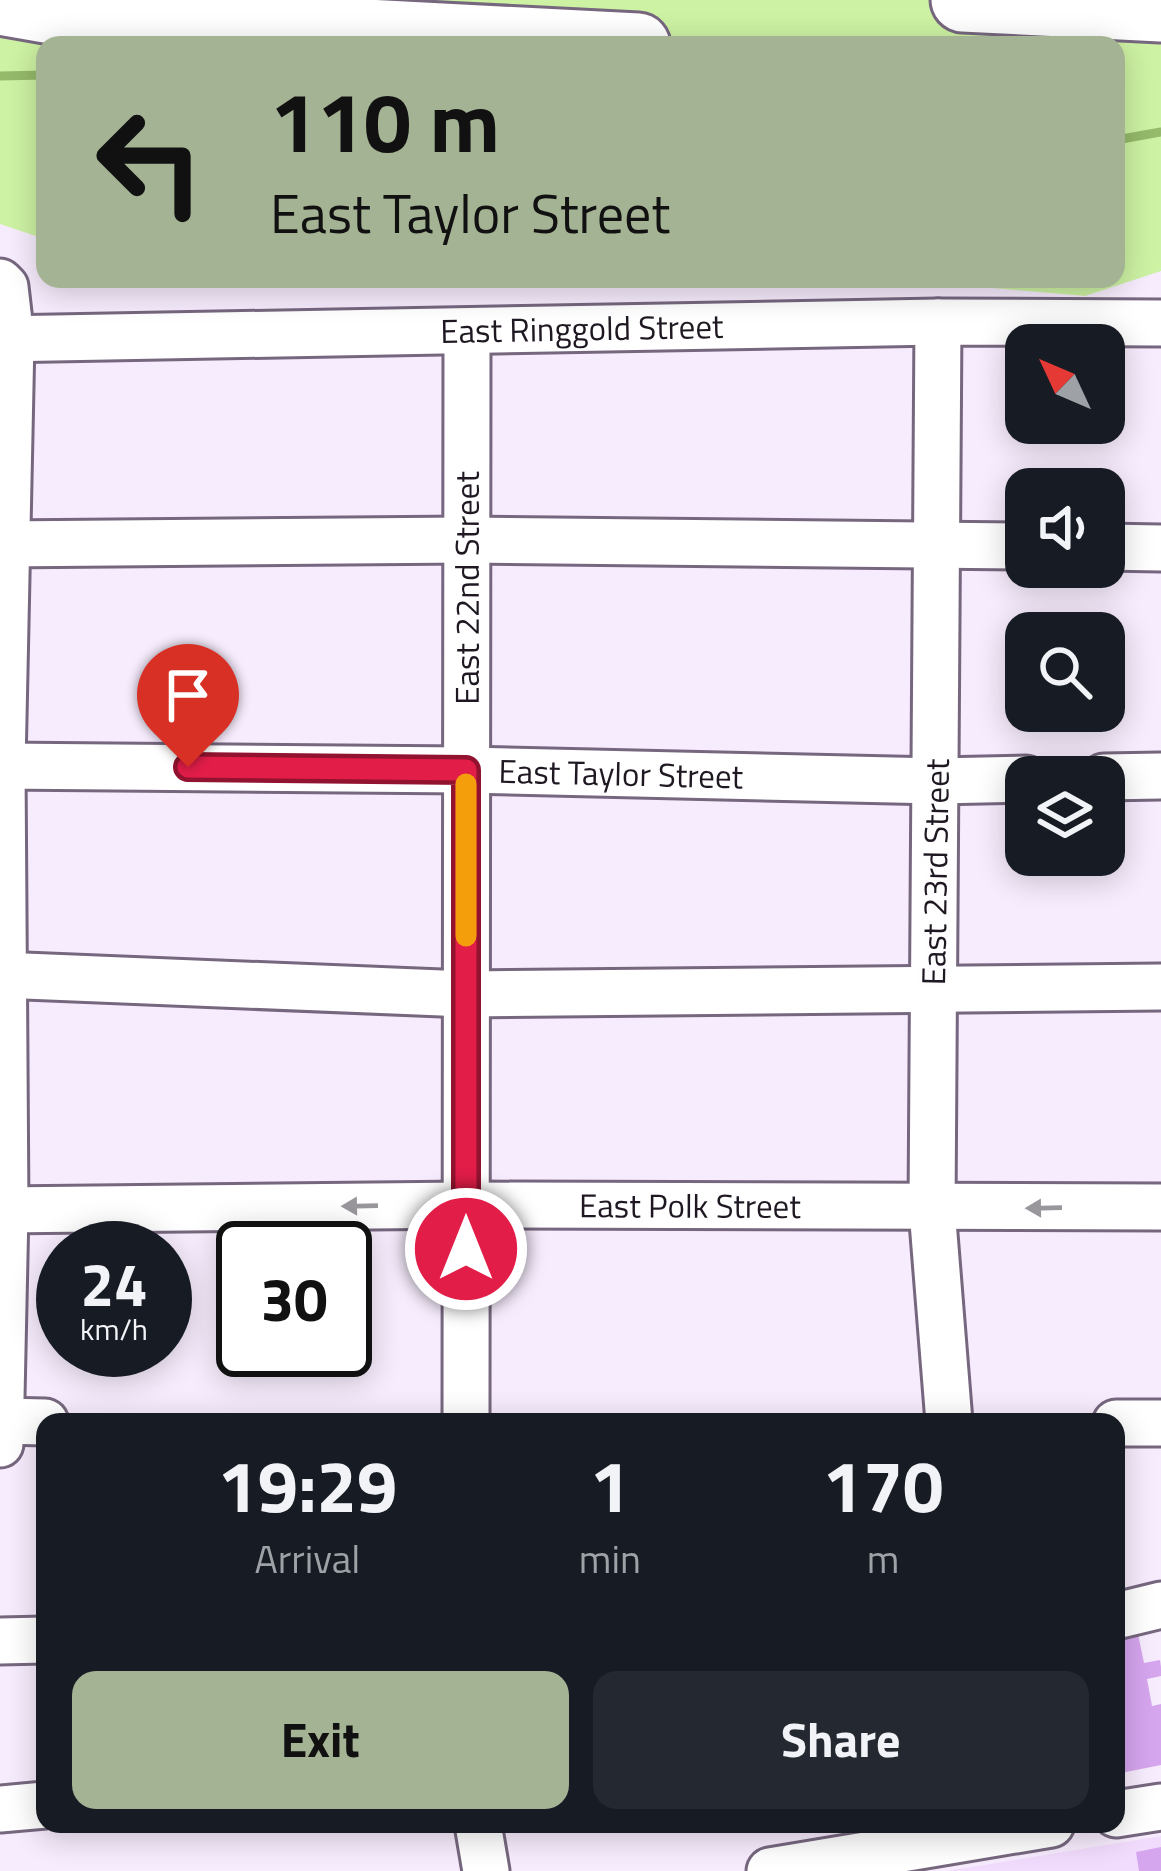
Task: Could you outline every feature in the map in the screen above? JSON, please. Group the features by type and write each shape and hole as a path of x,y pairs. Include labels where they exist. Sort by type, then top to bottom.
{"highway":[{"path":"962,0 1161,10"},
{"path":"0,3 74,16 463,36"},
{"path":"1125,46 1161,45"}],"street":[{"path":"0,281 5,287 0,1444"},
{"name":"East Ringgold Street","path":"5,339 938,322 1161,323"},
{"name":"East 23rd Street","path":"938,322 932,1209 948,1413"},
{"name":"East 22nd Street","path":"466,1413 467,333"},
{"path":"3,544 467,540 1005,546"},
{"path":"1125,547 1161,548"},
{"name":"East Taylor Street","path":"1,766 1005,779"},
{"path":"1125,777 1161,776"},
{"path":"2,974 466,994 1161,986"},
{"name":"East Polk Street","path":"3,1210 466,1205 1161,1207"},
{"path":"0,1421 36,1422"},
{"path":"1125,1424 1161,1423"},
{"path":"1125,1614 1161,1605"},
{"path":"0,1641 36,1640"},
{"path":"0,1810 36,1806"},
{"path":"1125,1813 1161,1807"},
{"path":"480,1833 486,1871"},
{"path":"770,1871 997,1833"}],"shaded area":[{"path":"1161,1836 1161,1871 947,1871"}],"green space":[{"path":"0,0 1161,0 1161,271 1125,283 1125,36 36,36 36,236 0,224"},
{"path":"994,288 1109,288 1085,296"}],"building":[{"path":"1137,1629 1144,1663 1160,1660 1161,1676 1147,1679 1152,1706 1161,1704 1161,1765 1125,1772 1125,1631"},
{"path":"1161,1847 1161,1871 1139,1871 1136,1852"}],"waterway":[{"path":"0,76 36,75"},
{"path":"1125,138 1161,132"}],"slow traffic":[{"path":"466,784 466,936"}],"route":[{"path":"188,767 466,770 466,1249"}]}
